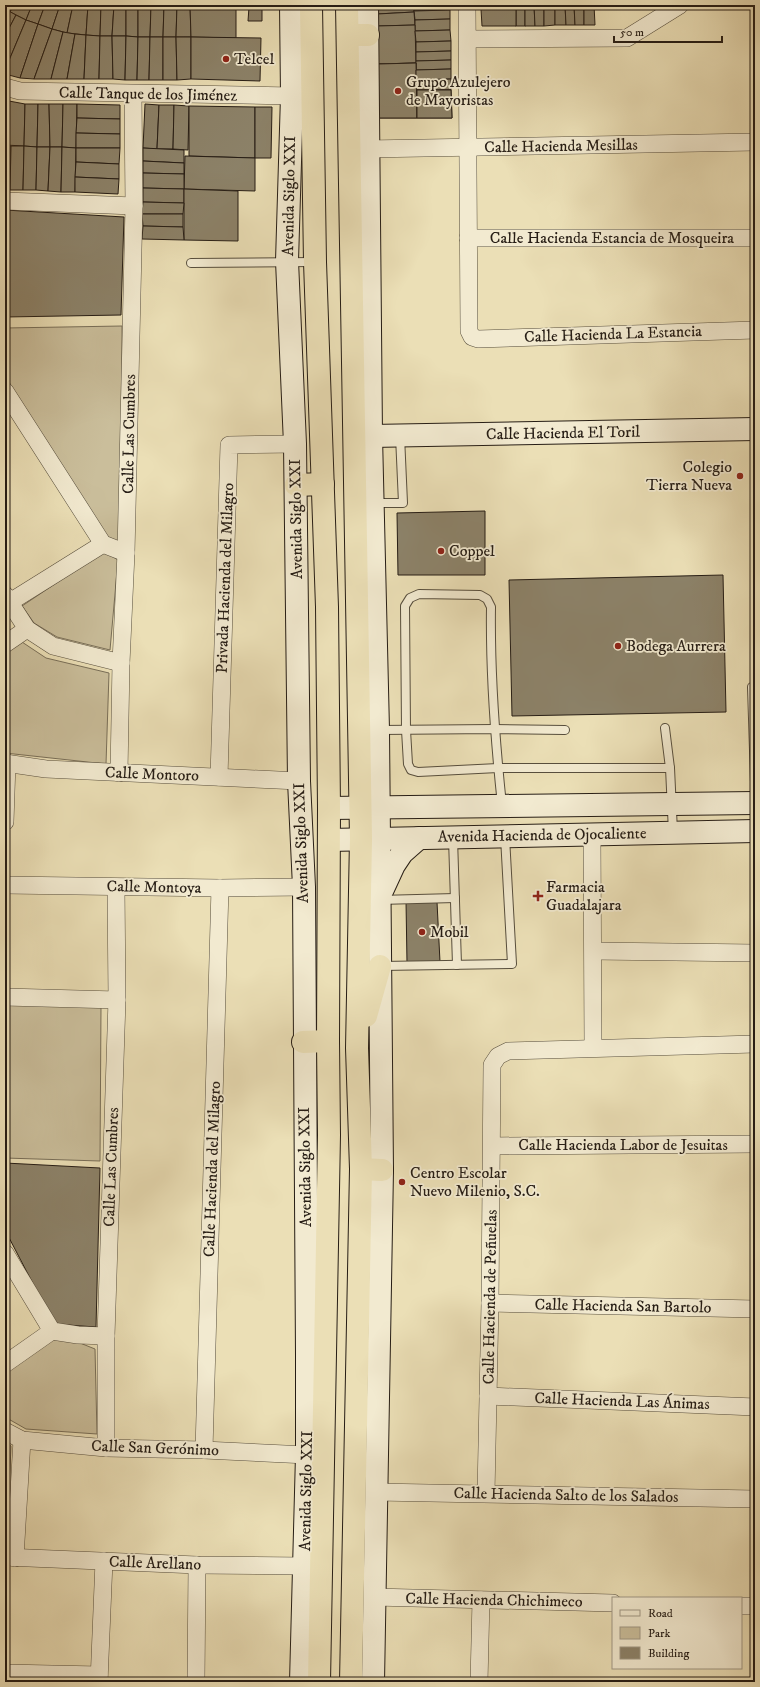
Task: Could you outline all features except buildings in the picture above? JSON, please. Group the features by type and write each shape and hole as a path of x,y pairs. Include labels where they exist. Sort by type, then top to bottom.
{"highway":[{"name":"Avenida Siglo XXI","path":"311,5 315,262 327,607 329,808 329,1135 316,1355 319,1682"},
{"path":"347,5 358,35 370,839 357,1048 371,1169 351,1682"},
{"path":"296,485 323,484"},
{"path":"357,1048 380,966"},
{"path":"304,1042 328,1041"}],"street":[{"name":"Avenida Siglo XXI","path":"291,5 292,96 287,261 296,485 300,780 304,886 304,1042 316,1355 307,1455 301,1682"},
{"path":"367,5 358,35 367,149 372,503 378,730 378,768 369,808"},
{"path":"467,5 468,238"},
{"path":"468,39 627,38 680,5"},
{"name":"Calle Tanque de los Jiménez","path":"5,87 20,92 292,96"},
{"name":"Calle Las Cumbres","path":"119,773 120,663 126,554 134,206 134,94"},
{"name":"Calle Hacienda Mesillas","path":"367,149 755,142"},
{"path":"5,201 134,206"},
{"name":"Calle Hacienda Estancia de Mosqueira","path":"468,238 755,238"},
{"name":"Calle Hacienda La Estancia","path":"468,238 469,331 472,337 478,339 755,330"},
{"path":"5,391 103,544 126,554"},
{"name":"Calle Hacienda El Toril","path":"371,436 755,429"},
{"name":"Privada Hacienda del Milagro","path":"219,777 229,445 295,444"},
{"path":"103,544 7,598 27,629 52,646 120,663"},
{"path":"5,644 27,629"},
{"path":"5,822 6,763"},
{"name":"Calle Montoro","path":"6,763 46,769 300,780"},
{"path":"378,768 387,784 397,795 429,808"},
{"name":"Avenida Hacienda de Ojocaliente","path":"329,808 755,803"},
{"name":"Avenida Hacienda de Ojocaliente","path":"329,840 755,831"},
{"path":"592,834 594,1047"},
{"path":"379,898 394,865 402,852 419,838"},
{"path":"370,839 379,898 380,966 371,1169 376,1492 373,1682"},
{"name":"Calle Montoya","path":"5,885 220,888 304,886"},
{"name":"Calle Las Cumbres","path":"106,1448 106,1336 117,1000 116,887"},
{"name":"Calle Hacienda del Milagro","path":"204,1450 220,888"},
{"path":"594,951 755,954"},
{"path":"5,997 117,1000"},
{"name":"Calle Hacienda de Peñuelas","path":"486,1493 490,1303 492,1065 498,1056 508,1051 594,1047 755,1044"},
{"name":"Calle Hacienda Labor de Jesuitas","path":"492,1146 755,1144"},
{"path":"5,1253 52,1332"},
{"name":"Calle Hacienda San Bartolo","path":"490,1303 755,1309"},
{"path":"5,1364 52,1332 106,1336"},
{"name":"Calle Hacienda Las Ánimas","path":"488,1396 755,1407"},
{"name":"Calle San Gerónimo","path":"5,1432 22,1440 106,1448 204,1450 307,1455"},
{"path":"10,1557 22,1440"},
{"name":"Calle Hacienda Salto de los Salados","path":"376,1492 755,1499"},
{"name":"Calle Arellano","path":"10,1557 197,1565 304,1566"},
{"path":"5,1673 99,1679 104,1560"},
{"path":"196,1682 197,1565"},
{"name":"Calle Hacienda Chichimeco","path":"374,1597 612,1603"},
{"path":"479,1682 481,1600"},
{"path":"742,1606 755,1606"}],"lane":[{"path":"191,263 287,261 315,262"},
{"path":"372,503 403,503 400,436"},
{"path":"502,806 498,768 494,729 491,607 487,599 480,595 419,594 410,598 405,606 406,730 408,764 411,770 418,772 498,768 670,768"},
{"path":"752,686 755,782"},
{"path":"665,728 670,768 673,833"},
{"path":"378,730 565,730"},
{"path":"380,966 512,964 505,836"},
{"path":"453,837 457,965"},
{"path":"379,898 455,898"}],"green space":[{"path":"122,326 122,543 108,537 5,376 5,328"},
{"path":"104,551 118,560 110,650 57,637 34,623 22,606"},
{"path":"22,642 46,658 109,673 106,764 5,753 5,654"},
{"path":"5,1005 101,1007 100,1161 5,1158"},
{"path":"55,1333 95,1349 97,1434 26,1429 5,1417 5,1372"},
{"path":"5,1442 11,1446 7,1546 5,1546"}],"place":[{"name":"Telcel","path":"226,59"},
{"name":"Grupo Azulejero de Mayoristas","path":"398,91"},
{"name":"Colegio Tierra Nueva","path":"740,476"},
{"name":"Coppel","path":"441,551"},
{"name":"Bodega Aurrera","path":"618,646"},
{"name":"Farmacia Guadalajara","path":"538,896"},
{"name":"Mobil","path":"422,932"},
{"name":"Centro Escolar Nuevo Milenio, S.C.","path":"402,1182"}]}
